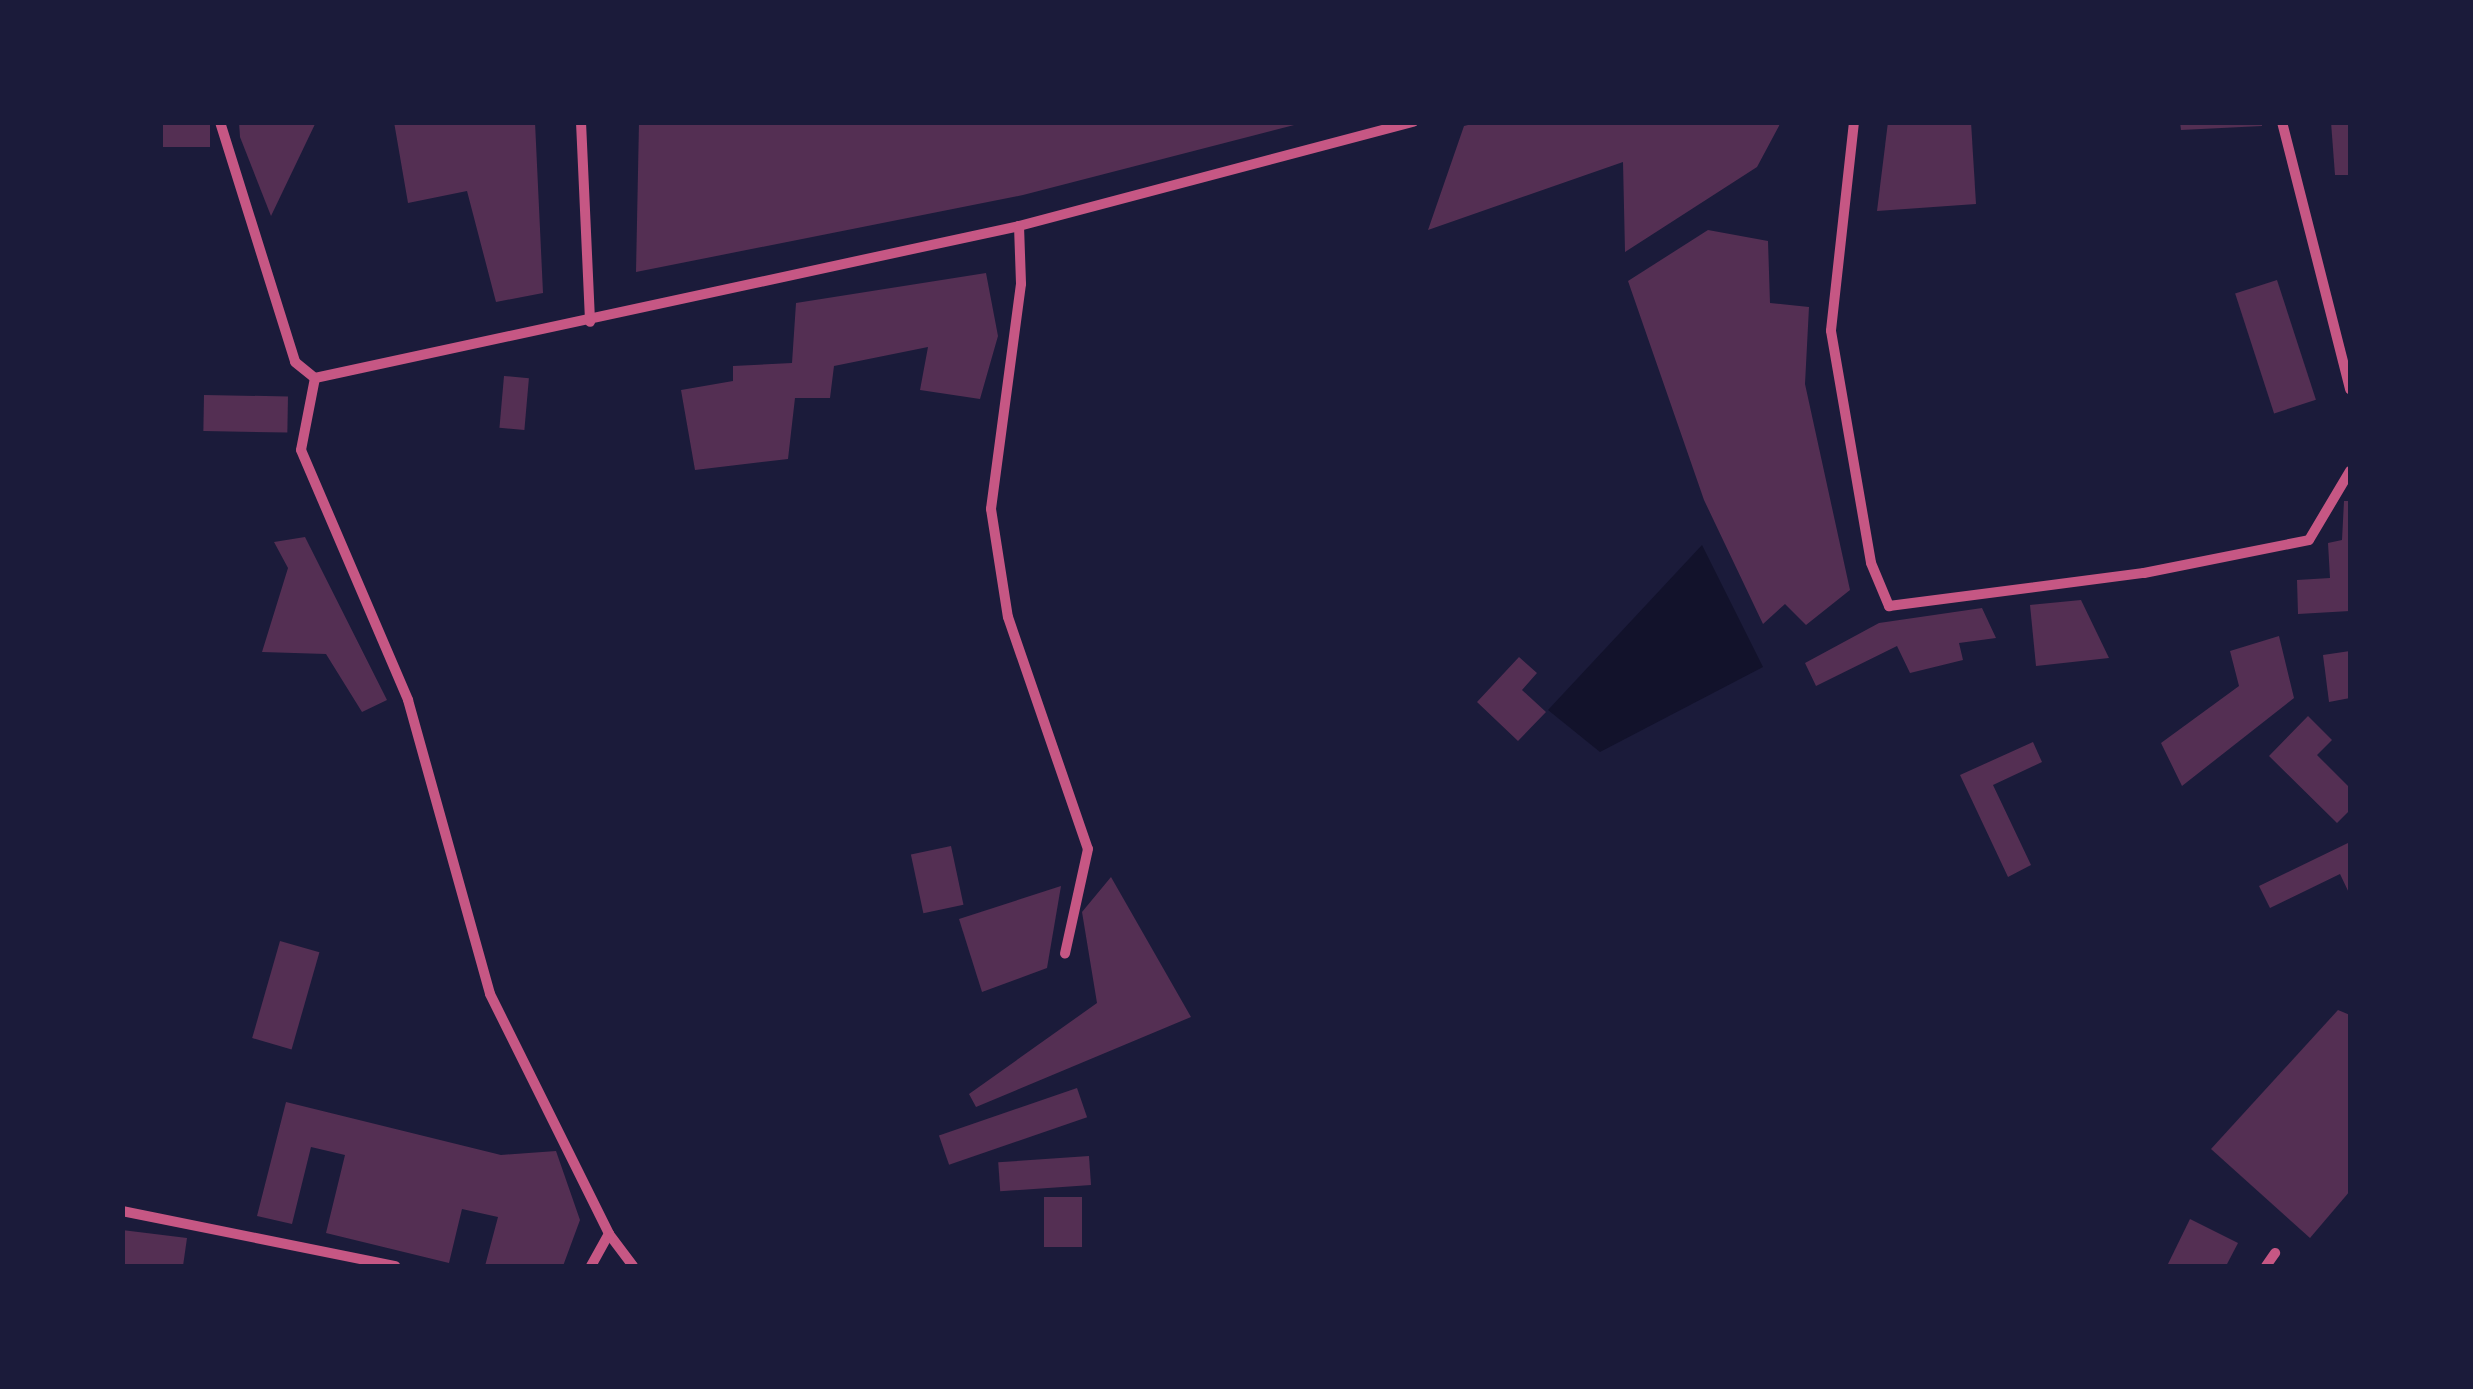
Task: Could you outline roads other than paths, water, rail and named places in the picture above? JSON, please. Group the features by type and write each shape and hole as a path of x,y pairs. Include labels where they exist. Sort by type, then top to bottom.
{"street":[{"path":"220,122 295,362 315,378"},
{"path":"581,122 590,322"},
{"path":"315,378 590,322 1019,226 1414,122"},
{"path":"1854,122 1831,332 1871,562 1889,606 2144,574 2309,540 2350,472"},
{"path":"2282,122 2350,389"},
{"path":"1019,226 1021,284 991,510 1008,616 1088,850 1065,954"},
{"path":"315,378 301,450 408,700 490,994 608,1234 634,1266"},
{"path":"122,1211 396,1266"},
{"path":"590,1266 608,1234"},
{"path":"2266,1266 2275,1252"}]}
